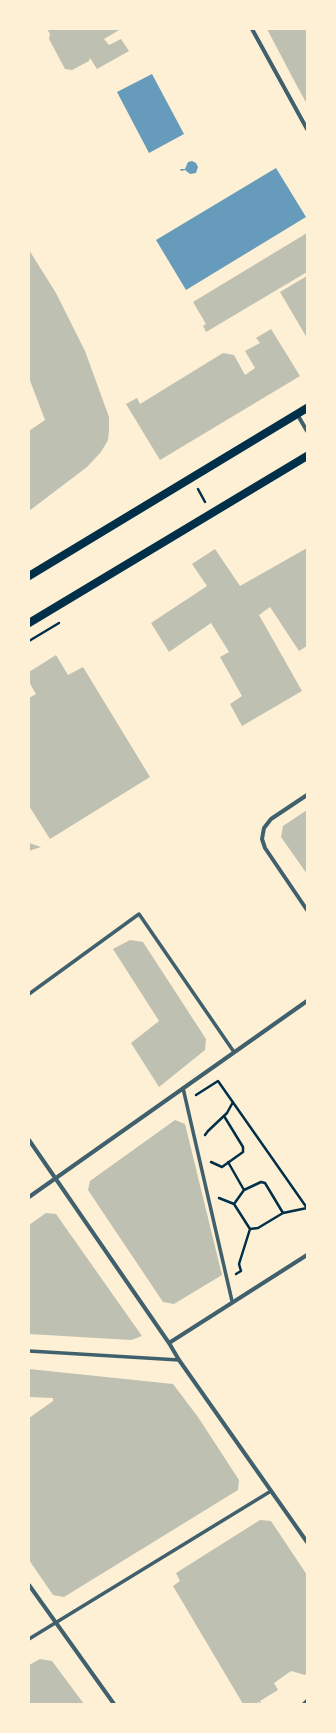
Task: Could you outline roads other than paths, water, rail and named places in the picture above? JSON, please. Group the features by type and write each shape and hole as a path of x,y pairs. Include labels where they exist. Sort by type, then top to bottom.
{"main road":[{"path":"29,576 307,408"},
{"path":"29,623 307,456"}],"street":[{"path":"252,29 307,129"},
{"path":"297,414 307,431"},
{"path":"307,796 271,819 264,828 262,839 265,848 307,910"},
{"path":"29,994 139,914 234,1052"},
{"path":"29,1197 307,1001"},
{"path":"184,1088 232,1301"},
{"path":"29,1140 169,1343 179,1360 307,1542"},
{"path":"169,1343 232,1301 307,1255"},
{"path":"29,1351 179,1360"},
{"path":"29,1639 271,1491"},
{"path":"29,1585 114,1704"},
{"path":"304,1704 307,1701"}],"water":[{"path":"152,74 184,134 149,153 117,92"},
{"path":"192,161 196,163 198,167 196,173 190,174 185,170 181,171 180,169 185,169 188,162"},
{"path":"276,168 306,217 186,290 156,240"}]}
